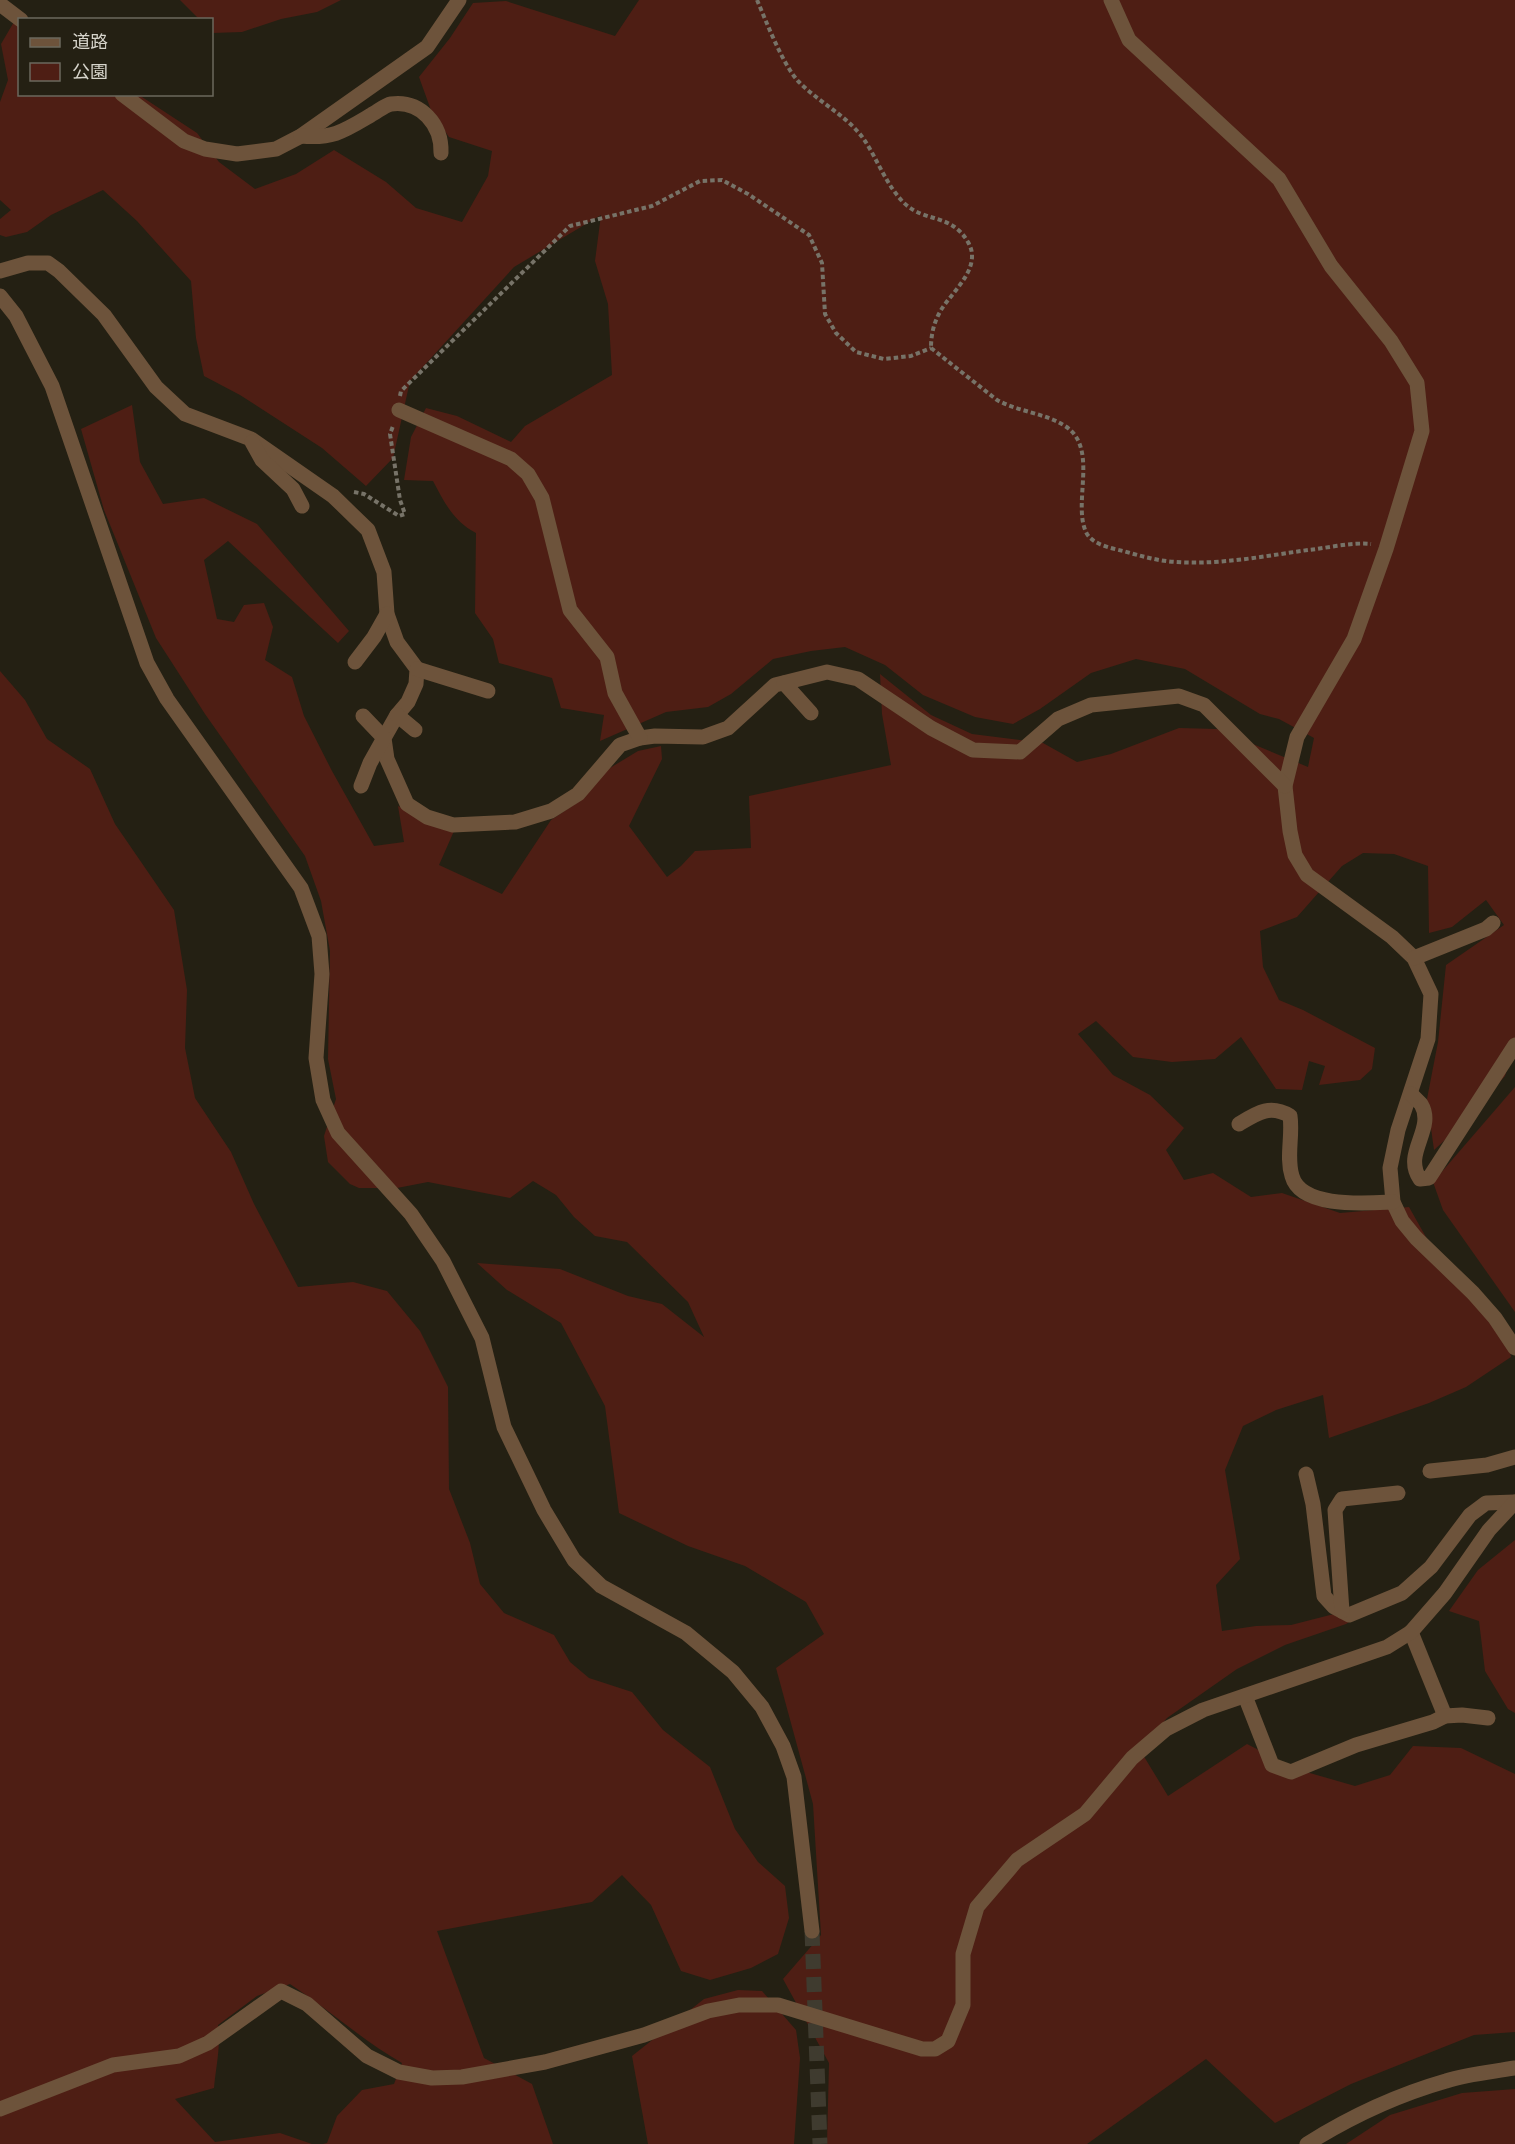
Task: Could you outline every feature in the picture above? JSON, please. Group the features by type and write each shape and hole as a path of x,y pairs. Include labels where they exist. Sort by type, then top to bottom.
{"street":[{"path":"125,96 184,141 205,149 237,154 276,149 301,135 427,47 459,0"},
{"path":"1112,0 1129,40 1280,179 1331,266 1391,341 1418,383 1422,431 1386,549 1354,639 1298,737 1286,786 1290,831 1295,855 1306,874 1392,937 1414,958 1431,994 1428,1039 1398,1130 1390,1168 1393,1202 1402,1221 1416,1238 1473,1293 1495,1318 1515,1348"},
{"path":"0,4 18,18"},
{"path":"301,135 323,138 348,129 390,104 410,105 429,116 436,126 441,140 441,153"},
{"path":"0,271 28,263 48,263 104,315 156,387 185,414 251,439 333,496 368,530 384,572 387,614 397,642 417,669 488,691"},
{"path":"0,296 16,315 52,386 147,663 167,699 301,888 319,936 322,974 316,1058 323,1100 338,1133 411,1214 443,1261 482,1338 504,1427 544,1510 574,1560 601,1586 686,1633 733,1672 762,1707 783,1746 794,1777 812,1931"},
{"path":"399,410 511,459 528,474 542,498 570,610 607,657 615,693 640,738"},
{"path":"251,439 262,460 293,489 302,506"},
{"path":"354,662 375,637 387,614"},
{"path":"361,786 370,763 397,716 408,702 416,684 417,669"},
{"path":"363,716 384,738 387,759 407,804 427,817 453,825 515,822 551,811 579,794 621,745 640,738 655,736 703,737 712,734 728,728 775,685 827,672 858,679 931,728 973,750 1020,752 1058,719 1091,705 1179,696 1204,705 1286,786"},
{"path":"784,683 811,713"},
{"path":"397,716 415,730"},
{"path":"1414,958 1486,929 1493,923"},
{"path":"1411,1094 1421,1105 1424,1116 1413,1161 1414,1171 1420,1179 1429,1178 1515,1045"},
{"path":"1239,1124 1257,1113 1270,1110 1281,1111 1290,1116 1292,1176 1297,1186 1305,1192 1315,1197 1350,1204 1393,1202"},
{"path":"1430,1470 1487,1465 1515,1457"},
{"path":"1306,1474 1313,1504 1324,1596 1334,1606 1349,1615 1402,1593 1431,1567 1470,1515 1486,1503 1515,1502"},
{"path":"1342,1611 1335,1510 1342,1499 1398,1492"},
{"path":"0,2109 113,2065 179,2056 208,2043 281,1991 307,2004 367,2056 399,2072 432,2078 462,2077 545,2062 644,2035 708,2011 739,2005 778,2005 922,2049 935,2049 948,2041 963,2005 963,1954 977,1907 1017,1860 1084,1814 1132,1758 1166,1729 1203,1710 1387,1647 1411,1632 1445,1593 1489,1530 1515,1502"},
{"path":"1411,1632 1445,1716"},
{"path":"1245,1696 1272,1766 1291,1772 1356,1745 1433,1722 1445,1716 1462,1715 1488,1719"},
{"path":"1307,2144 1346,2120 1402,2096 1448,2080 1515,2068"}],"path":[{"path":"757,0 798,81 841,114 862,137 905,205 919,213 954,225 962,232 971,248 972,255 967,273 940,311 931,332 931,348"},
{"path":"333,496 347,491 364,494 399,516 405,514 400,500 390,434 399,410 401,391 570,226 652,206 700,181 722,180 748,194 809,235 822,263 825,314 836,333 856,352 884,358 911,356 931,348"},
{"path":"931,348 998,400 1067,427 1076,437 1083,461 1083,520 1088,535 1101,546 1155,560 1178,562 1223,561 1369,543 1386,549"}],"green space":[{"path":"180,0 341,0 317,12 281,19 242,32 213,33 213,18 198,18"},
{"path":"639,0 1515,0 1515,1043 1505,1076 1466,1121 1434,1150 1427,1099 1438,1042 1446,965 1504,925 1486,900 1452,927 1429,933 1428,866 1394,854 1363,853 1342,866 1297,917 1260,931 1263,967 1279,1000 1375,1048 1372,1069 1360,1080 1319,1085 1325,1066 1309,1061 1302,1090 1276,1089 1241,1037 1215,1059 1172,1062 1133,1057 1096,1021 1078,1034 1113,1075 1150,1095 1184,1128 1166,1150 1184,1180 1213,1173 1251,1197 1282,1193 1340,1213 1409,1207 1452,1283 1503,1322 1511,1357 1466,1387 1429,1403 1329,1438 1323,1395 1276,1410 1243,1426 1225,1470 1240,1559 1216,1585 1222,1631 1256,1626 1291,1625 1377,1603 1346,1624 1285,1645 1237,1669 1167,1718 1140,1750 1168,1796 1247,1744 1296,1769 1355,1786 1390,1775 1413,1746 1461,1748 1515,1774 1515,2032 1474,2035 1351,2084 1275,2123 1206,2059 1087,2144 827,2144 829,2063 783,1979 821,1935 813,1804 776,1668 824,1634 806,1602 745,1566 688,1546 619,1513 605,1406 561,1323 507,1290 477,1263 560,1269 628,1296 662,1304 704,1337 688,1302 627,1242 595,1236 574,1217 556,1195 533,1181 510,1198 428,1182 397,1188 359,1188 350,1184 328,1162 324,1136 336,1099 328,1059 330,951 321,901 305,856 205,714 156,638 104,510 81,429 132,405 140,462 163,504 204,498 257,524 349,631 338,643 228,541 204,560 217,619 234,622 244,605 264,603 273,627 265,660 292,677 304,716 374,846 404,842 398,806 454,831 439,865 502,894 551,820 584,798 605,771 638,751 661,746 662,759 629,826 667,877 695,851 751,848 749,796 891,765 882,714 880,674 931,715 972,734 1043,743 1077,762 1111,754 1179,728 1217,729 1308,767 1314,738 1279,719 1260,714 1185,669 1136,659 1091,673 1040,709 1013,724 975,717 923,695 885,665 845,647 811,651 773,659 731,694 708,707 666,712 600,741 604,715 561,708 552,678 499,663 493,639 475,613 476,533 456,517 433,481 404,480 411,437 426,408 457,416 511,442 525,426 612,375 608,304 595,261 601,215 514,267 410,381 393,458 366,486 322,448 240,395 204,376 196,338 191,281 137,221 103,190 51,215 27,232 6,237 0,235 0,219 11,210 0,200 0,102 8,80 1,44 18,15 18,96 141,96 197,133 219,162 255,189 296,174 334,150 386,182 416,208 462,222 488,176 492,151 449,137 432,113 419,77 450,38 473,3 506,1 615,36"},
{"path":"0,671 25,700 47,739 90,769 115,824 174,910 187,990 185,1048 195,1098 231,1152 254,1204 298,1287 353,1282 387,1291 420,1331 448,1387 449,1489 470,1543 480,1584 504,1613 554,1635 570,1662 589,1678 632,1692 663,1730 710,1767 735,1829 758,1862 785,1886 789,1918 778,1954 751,1968 710,1980 681,1971 651,1905 622,1875 592,1902 437,1931 484,2058 532,2084 553,2144 323,2144 327,2143 337,2116 362,2090 394,2084 402,2063 290,1984 257,1996 218,2025 219,2048 214,2088 175,2099 215,2142 280,2133 312,2144 0,2144"},
{"path":"1515,1087 1515,1312 1443,1210 1433,1182"},
{"path":"1515,1540 1515,1713 1508,1709 1485,1671 1479,1621 1449,1611 1478,1570"},
{"path":"738,1990 762,1991 796,2030 800,2058 794,2144 648,2144 632,2056 704,1999"},
{"path":"1515,2089 1515,2144 1346,2144 1390,2115 1462,2093"}],"tunnel":[{"path":"812,1931 820,2144"}]}
